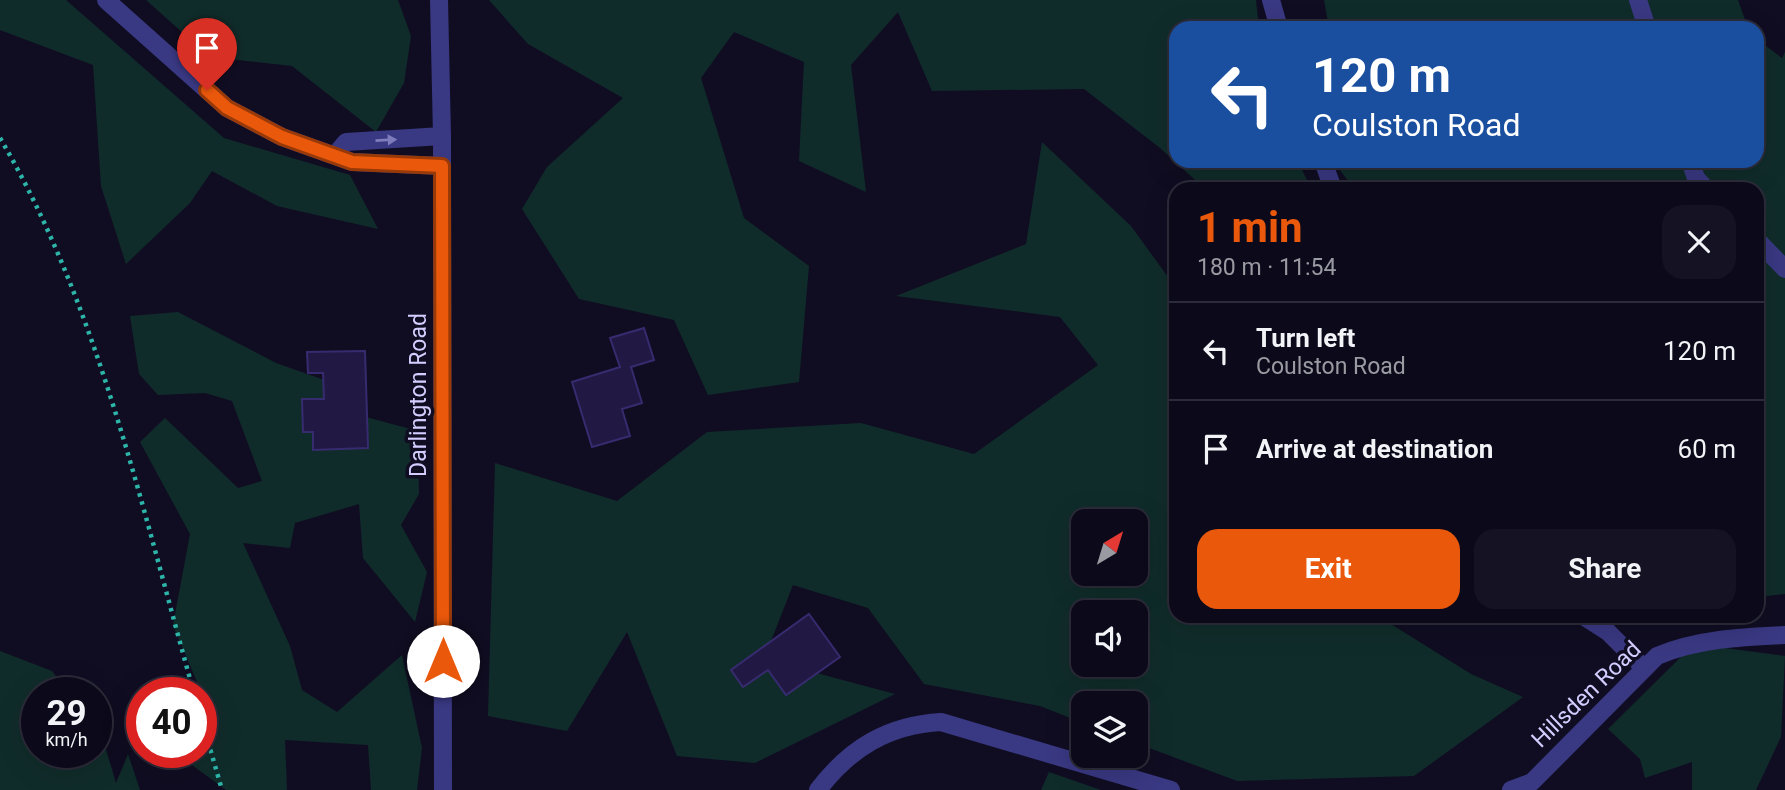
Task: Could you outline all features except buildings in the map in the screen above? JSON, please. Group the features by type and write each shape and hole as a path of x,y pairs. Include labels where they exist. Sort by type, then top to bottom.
{"street":[{"path":"106,0 227,108 282,137 336,154 352,162 442,166"},
{"name":"Darlington Road","path":"439,0 442,136 443,790"},
{"path":"1271,0 1277,21"},
{"path":"1639,0 1645,21"},
{"path":"336,154 346,142 442,136"},
{"path":"1764,247 1785,269"},
{"path":"1594,623 1608,632 1643,667"},
{"name":"Hillsden Road","path":"1511,790 1532,786 1643,667 1675,648 1729,638 1785,635"},
{"path":"818,790 838,764 869,741 916,723 941,722 1171,790"}],"path":[{"path":"0,138 72,292 113,410 189,677"},
{"path":"216,768 222,790"}],"green space":[{"path":"0,0 66,0 224,138 350,175 378,229 277,206 212,171 190,203 126,264 101,186 93,65 0,30"},
{"path":"146,0 398,0 411,36 404,83 376,132 292,66 210,57"},
{"path":"489,0 1256,0 1258,21 1169,21 1169,156 1084,89 932,91 898,12 851,65 866,192 799,161 804,62 734,32 701,78 744,218 809,266 799,382 708,395 674,320 579,299 522,209 547,167 623,98 528,44"},
{"path":"1324,0 1738,0 1746,21 1328,21"},
{"path":"1764,44 1782,58 1785,52 1785,594 1764,596 1764,182 1349,182 1338,168 1764,168"},
{"path":"1042,142 1131,226 1169,278 1169,623 1389,623 1471,674 1523,697 1414,776 1237,781 1148,748 1148,691 1071,691 1071,718 1040,706 924,684 868,608 793,585 764,659 895,694 755,763 677,756 627,632 567,731 488,716 495,463 617,501 707,432 861,423 974,454 1098,365 1060,317 896,296 1026,244"},
{"path":"1182,168 1301,168 1308,182 1197,182"},
{"path":"178,312 276,363 327,381 351,413 418,431 419,494 401,525 427,572 415,622 363,558 359,504 295,523 290,548 243,543 290,646 302,690 337,712 402,655 422,748 417,790 371,790 368,745 285,740 287,790 226,790 196,768 217,768 217,677 195,677 173,625 190,534 140,442 165,418 238,488 262,481 232,401 205,393 158,395 139,374 130,316"},
{"path":"1694,644 1785,656 1781,737 1756,790 1692,790 1692,762 1645,778 1640,759 1608,729"},
{"path":"0,651 52,671 56,677 21,677 21,768 112,768 116,783 126,759 126,768 133,768 140,790 0,790"},
{"path":"1049,772 1101,790 1041,790"}],"route":[{"path":"207,90 227,108 282,137 336,154 352,162 442,166 443,661"}]}
